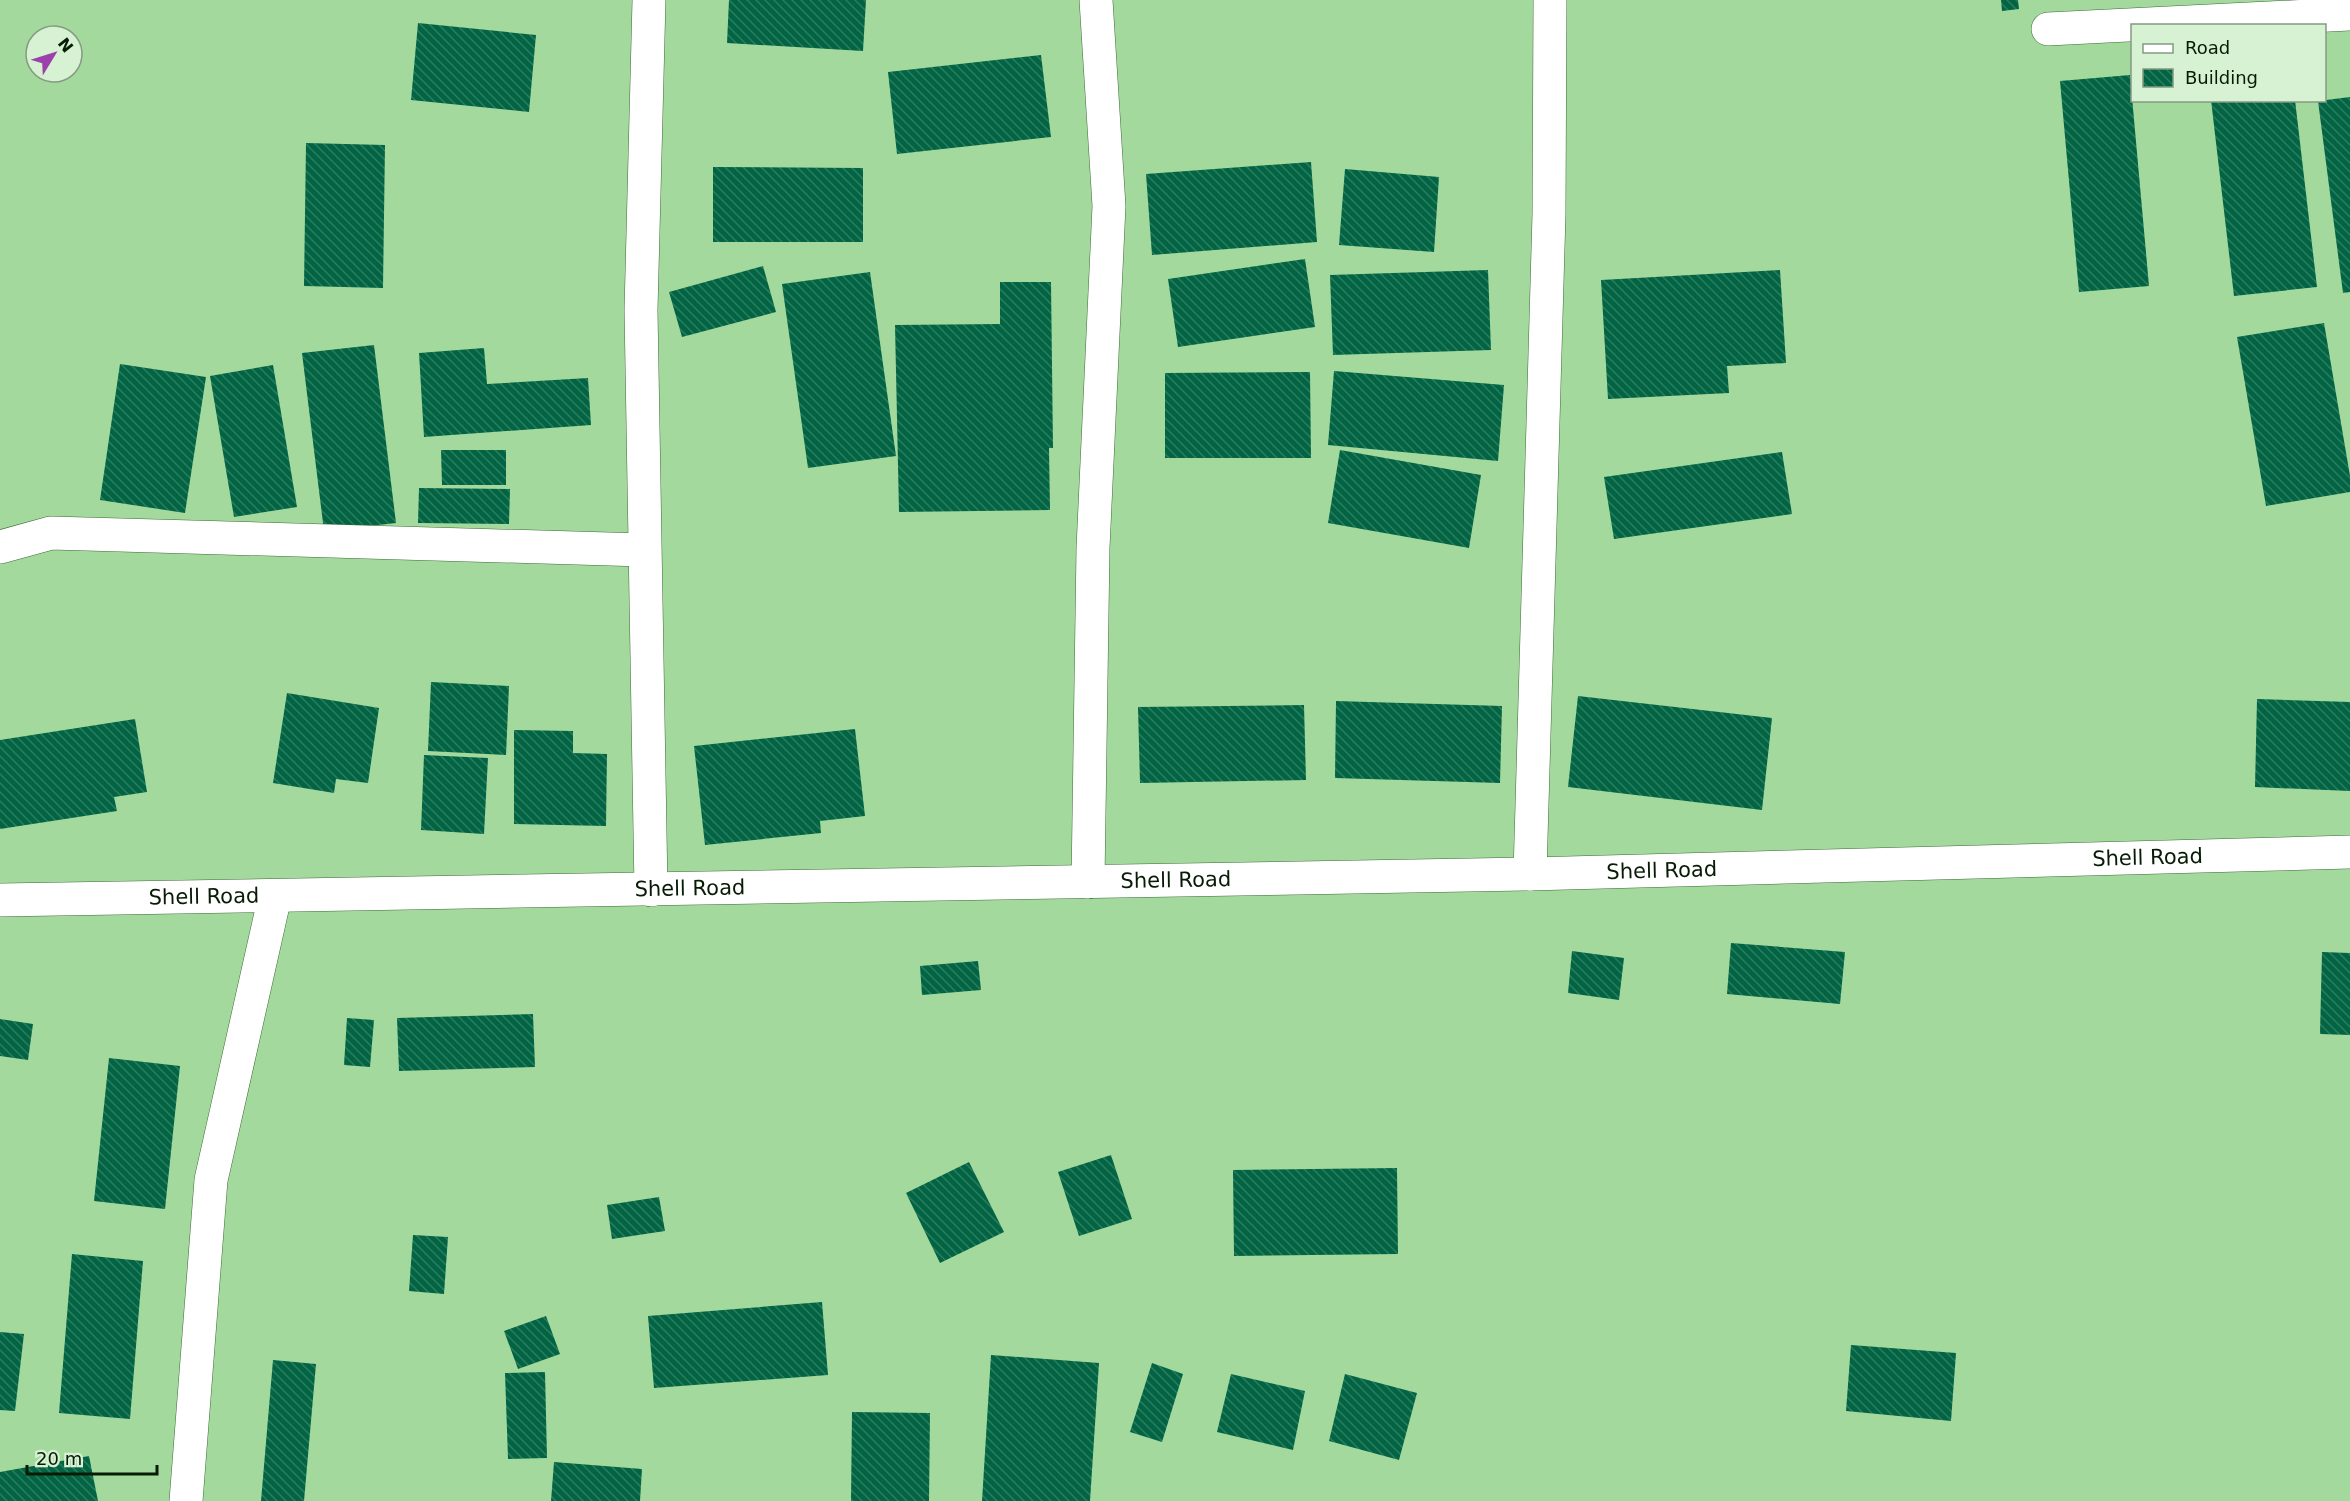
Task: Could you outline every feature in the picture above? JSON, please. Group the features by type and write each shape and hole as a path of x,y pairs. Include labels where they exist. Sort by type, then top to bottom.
{"street":[{"path":"649,0 640,310 651,890"},
{"path":"1088,882 1093,548 1109,206 1096,0"},
{"path":"1530,874 1549,214 1551,0"},
{"path":"2134,24 2350,14"},
{"path":"2048,28 2131,24"},
{"path":"0,547 51,533 644,550"},
{"name":"Shell Road","path":"0,900 1530,874 2350,852"},
{"path":"186,1501 211,1180 275,896"}],"building":[{"path":"729,0 866,0 863,51 727,43"},
{"path":"2001,0 2018,0 2019,9 2002,11"},
{"path":"418,23 536,35 529,112 411,100"},
{"path":"1041,55 1051,137 897,154 888,72"},
{"path":"2130,75 2149,286 2079,292 2060,81"},
{"path":"2350,97 2350,292 2343,293 2318,102 2326,102 2326,100"},
{"path":"2211,102 2295,102 2317,287 2234,296"},
{"path":"306,143 385,145 383,288 304,286"},
{"path":"1311,162 1317,242 1152,255 1146,174"},
{"path":"713,167 863,168 863,242 713,242"},
{"path":"1345,169 1439,177 1434,252 1339,245"},
{"path":"1305,259 1315,327 1178,347 1168,279"},
{"path":"763,266 776,312 682,337 669,292"},
{"path":"1488,270 1491,350 1333,355 1330,275"},
{"path":"1780,270 1786,363 1727,366 1729,393 1608,399 1601,280"},
{"path":"870,272 896,456 808,468 782,284"},
{"path":"1000,282 1051,282 1053,448 1049,448 1050,510 899,512 895,325 1000,324"},
{"path":"2324,323 2350,476 2350,492 2266,506 2237,337"},
{"path":"374,345 396,523 324,531 302,353"},
{"path":"484,348 487,384 588,378 591,425 424,437 419,353"},
{"path":"120,364 206,377 185,513 100,500"},
{"path":"273,365 297,507 234,517 210,376"},
{"path":"1334,371 1504,385 1498,461 1328,445"},
{"path":"1310,372 1311,458 1165,458 1165,373"},
{"path":"441,450 506,450 506,485 442,485"},
{"path":"1340,450 1481,475 1469,548 1328,523"},
{"path":"1782,452 1792,514 1614,539 1604,477"},
{"path":"419,488 510,489 509,524 418,523"},
{"path":"431,682 509,686 506,755 428,751"},
{"path":"287,693 379,708 368,783 336,779 334,793 273,783"},
{"path":"1578,696 1772,718 1762,810 1568,787"},
{"path":"2257,699 2350,702 2350,791 2255,787"},
{"path":"1336,701 1502,706 1500,783 1335,778"},
{"path":"1304,705 1306,780 1140,783 1138,707"},
{"path":"135,719 147,792 114,797 117,811 0,829 0,740"},
{"path":"855,729 865,816 820,821 821,833 705,845 694,746"},
{"path":"514,730 573,731 573,753 607,754 606,826 514,824"},
{"path":"424,755 488,758 484,834 421,830"},
{"path":"1731,943 1845,952 1840,1004 1727,994"},
{"path":"1572,951 1624,958 1619,1000 1568,993"},
{"path":"2322,952 2350,953 2350,1035 2320,1034"},
{"path":"978,961 981,990 922,995 920,966"},
{"path":"533,1014 535,1067 399,1071 397,1018"},
{"path":"347,1018 374,1020 370,1067 344,1065"},
{"path":"0,1019 33,1024 28,1060 0,1056"},
{"path":"109,1058 180,1066 165,1209 94,1201"},
{"path":"1111,1155 1132,1219 1079,1236 1058,1172"},
{"path":"969,1162 1004,1232 940,1263 906,1193"},
{"path":"1397,1168 1398,1254 1234,1256 1233,1170"},
{"path":"659,1197 665,1231 612,1239 607,1205"},
{"path":"413,1235 448,1237 444,1294 409,1291"},
{"path":"72,1254 143,1261 130,1419 59,1413"},
{"path":"822,1302 828,1375 654,1388 648,1316"},
{"path":"546,1316 560,1354 518,1369 504,1331"},
{"path":"0,1332 24,1334 15,1411 0,1410"},
{"path":"1851,1345 1956,1353 1951,1421 1846,1411"},
{"path":"991,1355 1099,1363 1090,1501 982,1501"},
{"path":"273,1360 316,1364 304,1501 261,1501"},
{"path":"1152,1363 1183,1374 1162,1442 1130,1432"},
{"path":"545,1372 547,1458 508,1459 505,1373"},
{"path":"1231,1374 1305,1391 1293,1450 1217,1432"},
{"path":"1345,1374 1417,1393 1399,1460 1329,1441"},
{"path":"852,1412 930,1413 929,1501 851,1501"},
{"path":"89,1456 98,1501 0,1501 0,1472"},
{"path":"554,1462 642,1469 640,1501 551,1501"}]}
